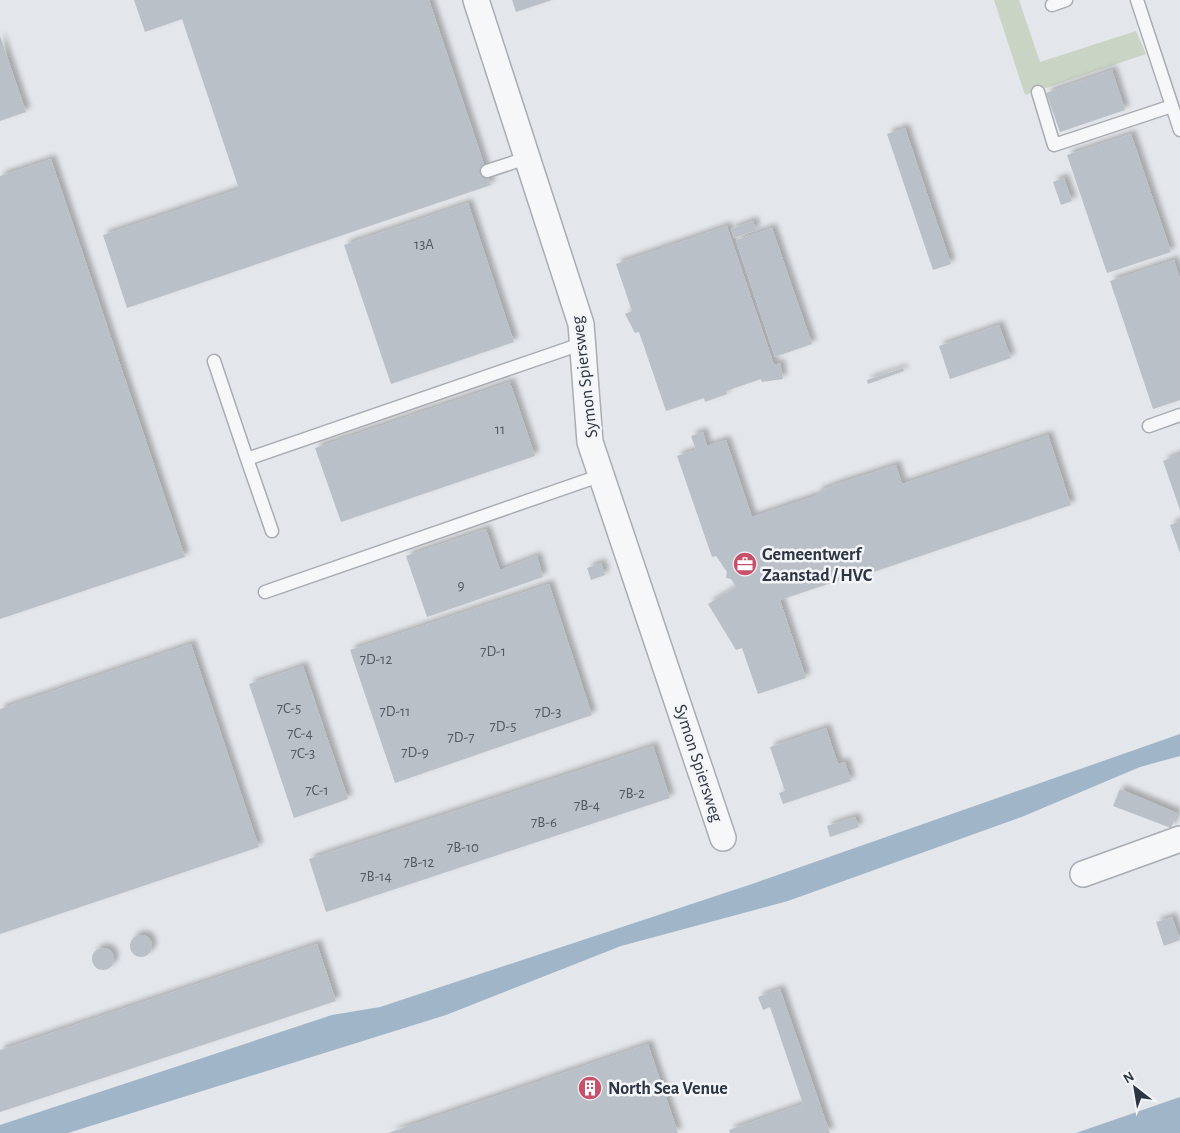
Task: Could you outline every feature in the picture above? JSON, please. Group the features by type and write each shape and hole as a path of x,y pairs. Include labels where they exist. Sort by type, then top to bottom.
{"street":[{"name":"Symon Spiersweg","path":"476,0 581,324 581,344 590,442 723,838"},
{"path":"1083,874 1180,839"}],"lane":[{"path":"1052,5 1066,0"},
{"path":"1136,0 1180,130"},
{"path":"1038,92 1054,145 1172,106"},
{"path":"487,171 527,158"},
{"path":"247,459 581,344"},
{"path":"214,361 272,531"},
{"path":"1149,426 1180,415"},
{"path":"265,592 602,475"}],"green space":[{"path":"994,0 1019,0 1040,62 1136,31 1146,54 1025,95"}],"water":[{"path":"1180,734 1180,756 1140,767 1024,816 788,901 621,946 446,1015 68,1133 0,1133 0,1125 332,1015 380,1007 755,883"},
{"path":"1180,1097 1180,1133 1076,1133"}],"building":[{"path":"134,0 429,0 491,185 127,308 103,235 239,189 182,19 145,32"},
{"path":"512,0 552,0 516,12"},
{"path":"0,36 26,112 0,121"},
{"path":"1112,70 1125,110 1060,132 1046,93"},
{"path":"905,128 951,264 933,270 887,134"},
{"path":"1131,134 1171,252 1107,273 1067,155"},
{"path":"51,159 185,557 0,619 0,176"},
{"path":"1064,178 1072,201 1061,205 1053,182"},
{"path":"468,203 514,342 391,384 344,245"},
{"path":"753,221 756,230 734,238 731,229"},
{"path":"727,226 774,365 780,363 783,379 762,382 761,379 726,391 727,394 705,402 704,398 666,411 639,332 635,333 625,314 632,311 616,264"},
{"path":"772,228 812,344 775,357 736,240"},
{"path":"1174,260 1180,279 1180,400 1153,409 1110,281"},
{"path":"999,325 1011,358 950,379 939,346"},
{"path":"903,368 904,371 868,384 867,380"},
{"path":"510,382 535,456 341,522 315,448"},
{"path":"703,432 707,446 726,440 752,517 818,495 817,492 837,484 896,465 902,484 1048,435 1071,505 847,581 846,578 780,600 806,678 758,694 742,648 736,650 708,604 736,587 731,579 726,578 727,572 716,556 712,557 677,456 696,450 691,436"},
{"path":"1180,454 1180,510 1163,461"},
{"path":"1180,521 1180,553 1170,525"},
{"path":"486,529 500,570 537,556 543,577 427,617 406,556"},
{"path":"601,563 605,575 591,580 587,568"},
{"path":"549,584 592,715 395,783 350,650"},
{"path":"191,644 259,847 0,934 0,709"},
{"path":"303,666 348,799 294,818 249,684"},
{"path":"826,728 838,764 845,762 851,781 783,804 779,793 785,791 770,747"},
{"path":"653,746 670,798 326,912 309,859"},
{"path":"1120,789 1177,813 1171,828 1113,806"},
{"path":"855,817 859,827 830,837 827,826"},
{"path":"1172,917 1180,940 1164,946 1156,922"},
{"path":"141,935 149,938 152,946 149,954 141,957 133,954 130,946 133,938"},
{"path":"317,944 336,1001 0,1112 0,1050"},
{"path":"103,948 111,951 114,959 111,967 103,970 95,967 92,959 95,951"},
{"path":"780,989 830,1133 730,1133 729,1130 803,1104 770,1007 763,1010 758,997"},
{"name":"North Sea Venue","path":"648,1044 678,1133 388,1133"}],"place":[{"name":"Gemeentwerf Zaanstad / HVC","path":"745,564"},
{"name":"North Sea Venue","path":"590,1088"}]}
